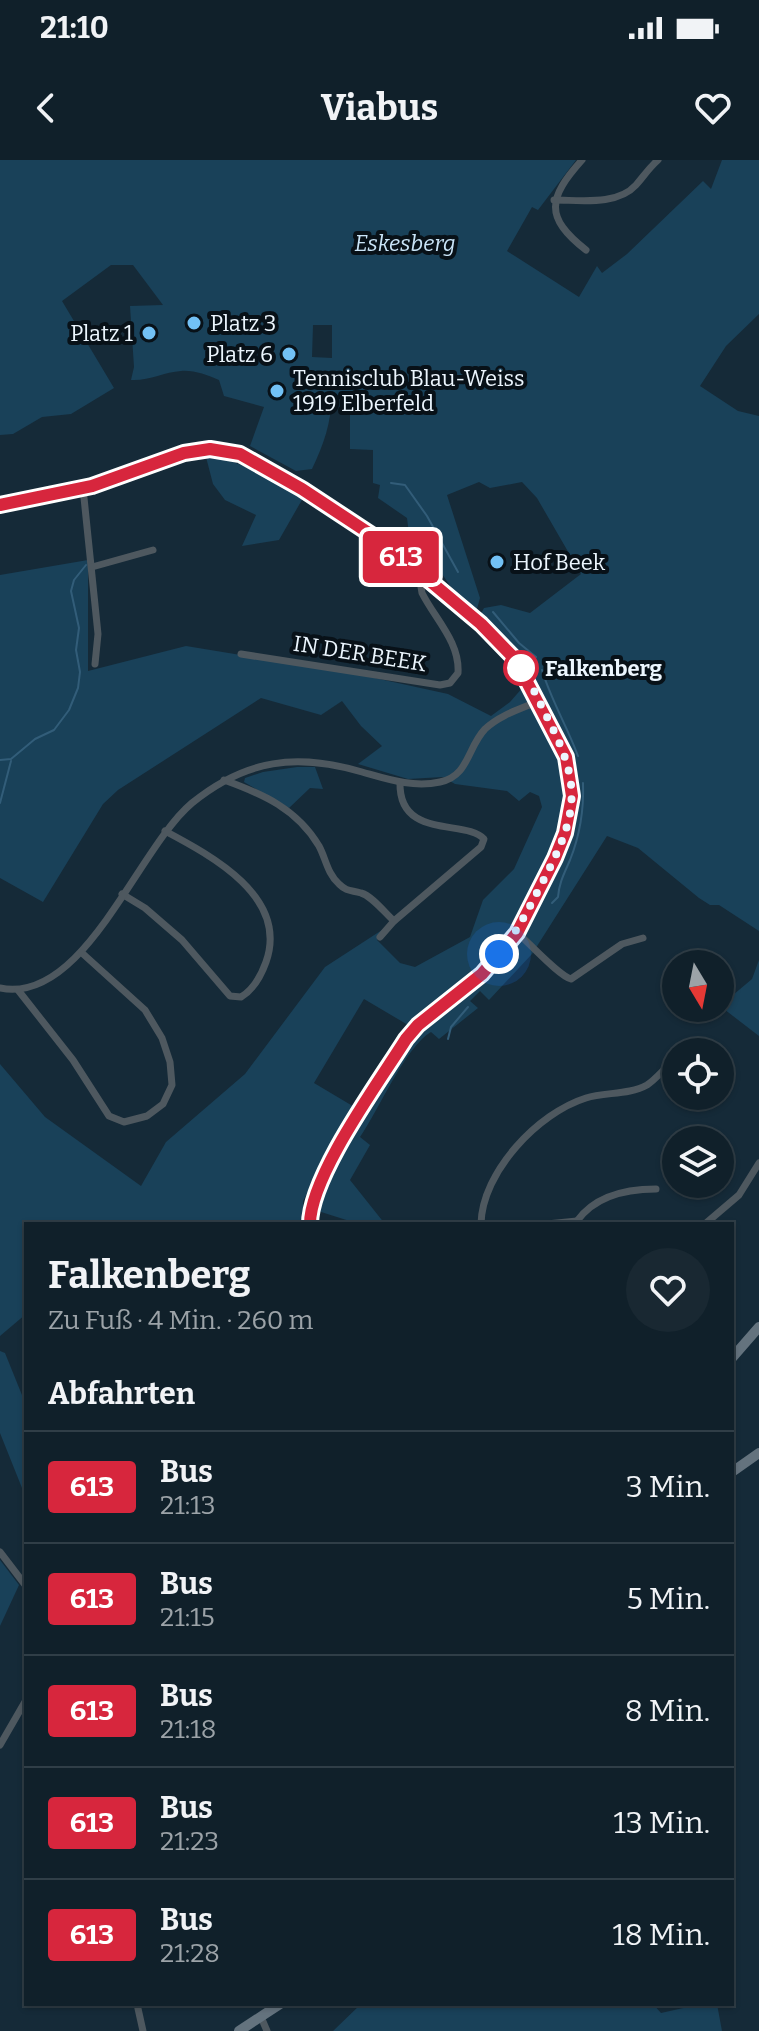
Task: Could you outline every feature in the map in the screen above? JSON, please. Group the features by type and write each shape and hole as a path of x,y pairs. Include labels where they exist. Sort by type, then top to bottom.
{"street":[{"path":"582,160 554,200 556,212 567,234 586,250"},
{"path":"554,200 619,197 636,185 643,172 658,160"},
{"path":"0,505 83,488 173,456 203,450 225,450 254,460 355,523 428,578 504,646 525,673 566,757 572,796 561,843 517,933 482,974 418,1025 406,1039 324,1175 312,1204 310,1222"},
{"path":"83,488 98,634 95,664"},
{"path":"92,567 153,550"},
{"name":"IN DER BEEK","path":"241,654 440,685 450,683 458,673 457,659 451,640 422,593 421,587 428,578"},
{"path":"0,988 18,990 55,975 82,953 165,831 188,806 224,780 259,766 303,760 337,764 400,783 433,783 455,776 466,764 485,729 504,716 539,701"},
{"path":"224,780 267,796 286,809 311,834 331,876 347,891 363,893 394,921"},
{"path":"380,937 394,921 481,847 484,839 479,833 436,826 418,818 402,798 400,783"},
{"path":"122,894 171,930 230,996 241,997 254,986 265,967 271,943 269,927 257,902 246,886 216,858 165,831"},
{"path":"517,933 571,979 622,944 643,938"},
{"path":"18,990 73,1060 109,1116 124,1122 147,1116 163,1104 171,1090 172,1072 162,1038 145,1010 82,953"},
{"path":"481,1222 482,1210 507,1158 541,1122 586,1097 647,1084 662,1071"},
{"path":"707,1222 739,1195 759,1163"},
{"path":"580,1222 583,1213 604,1199 639,1189 656,1189"},
{"path":"734,1356 759,1327"},
{"path":"734,1471 759,1453"},
{"path":"0,1552 24,1583"},
{"path":"0,1745 24,1703"},
{"path":"137,2006 143,2031"},
{"path":"239,2031 277,2006"},
{"path":"261,2017 267,2031"}],"green space":[{"name":"Eskesberg","path":"0,160 576,160 538,210 532,207 507,251 579,297 597,266 602,273 627,254 703,181 711,189 722,160 759,160 759,314 726,346 700,386 738,411 759,416 759,931 719,905 710,905 699,898 638,848 607,836 532,954 489,1000 480,991 470,1001 478,1008 439,1039 431,1032 421,1040 402,1065 360,1137 370,1145 350,1180 383,1222 353,1222 316,1208 332,1167 407,1043 422,1024 417,1019 408,1025 364,999 314,1083 356,1108 303,1201 304,1219 299,1222 24,1222 24,1316 0,1336 0,1064 45,1117 141,1186 166,1142 245,1074 325,967 385,928 377,940 400,963 415,967 470,937 483,900 514,869 542,807 539,796 530,792 519,801 507,791 455,784 443,777 408,779 358,764 382,746 361,726 342,701 321,715 261,698 118,790 103,804 43,902 0,878 0,575 88,560 88,671 186,646 352,673 448,694 491,716 510,702 524,686 477,631 477,621 484,608 501,605 530,613 581,574 537,498 522,482 490,488 479,482 447,495 480,598 477,609 474,609 455,593 440,571 410,543 407,518 378,498 380,485 373,483 373,450 350,449 350,395 332,395 326,433 312,469 296,471 250,446 264,407 224,396 219,380 186,371 131,380 134,367 130,306 163,305 133,265 111,265 62,301 114,388 71,414 42,417 13,434 0,435","holes":["313,325 332,325 332,358 312,357"]},
{"path":"219,456 260,473 303,498 279,540 242,546 256,515 225,500 213,484 206,457"},
{"path":"315,767 323,789 310,788 289,808 244,782 245,778 263,772"},
{"path":"759,960 759,1036 734,1017 734,994 752,979"},
{"path":"0,1351 5,1353 24,1400 24,1493 0,1433"},
{"path":"0,1560 19,1585 0,1626"},
{"path":"359,2006 655,2006 661,2013 692,2006 717,2006 722,2031 333,2031"}],"waterway":[{"path":"391,483 405,485 427,516 458,572"},
{"path":"0,760 11,759 35,739 54,730 69,710 78,688 80,672 76,650 79,628 71,591 74,580 86,565"},
{"path":"493,612 519,643 536,657"},
{"path":"542,670 578,756"},
{"path":"0,803 11,761"},
{"path":"552,903 558,897 576,841 582,813 583,783"},
{"path":"448,1039 451,1027 468,1007"}],"bus line":[{"name":"613","path":"0,505 92,486 184,453 210,449 240,454 302,489 387,545 481,624 504,646 525,673 560,742 570,772 571,807 555,858 517,933 482,974 418,1025 406,1039 324,1175 312,1204 310,1222"}],"place":[{"name":"Platz 3","path":"194,323"},
{"name":"Platz 1","path":"149,333"},
{"name":"Platz 6","path":"289,354"},
{"name":"Tennisclub Blau-Weiss 1919 Elberfeld","path":"277,391"},
{"name":"Hof Beek","path":"497,562"},
{"name":"Falkenberg","path":"521,668"}],"route":[{"path":"499,954 517,933 555,858 565,833 572,796 566,757 521,668"}]}
